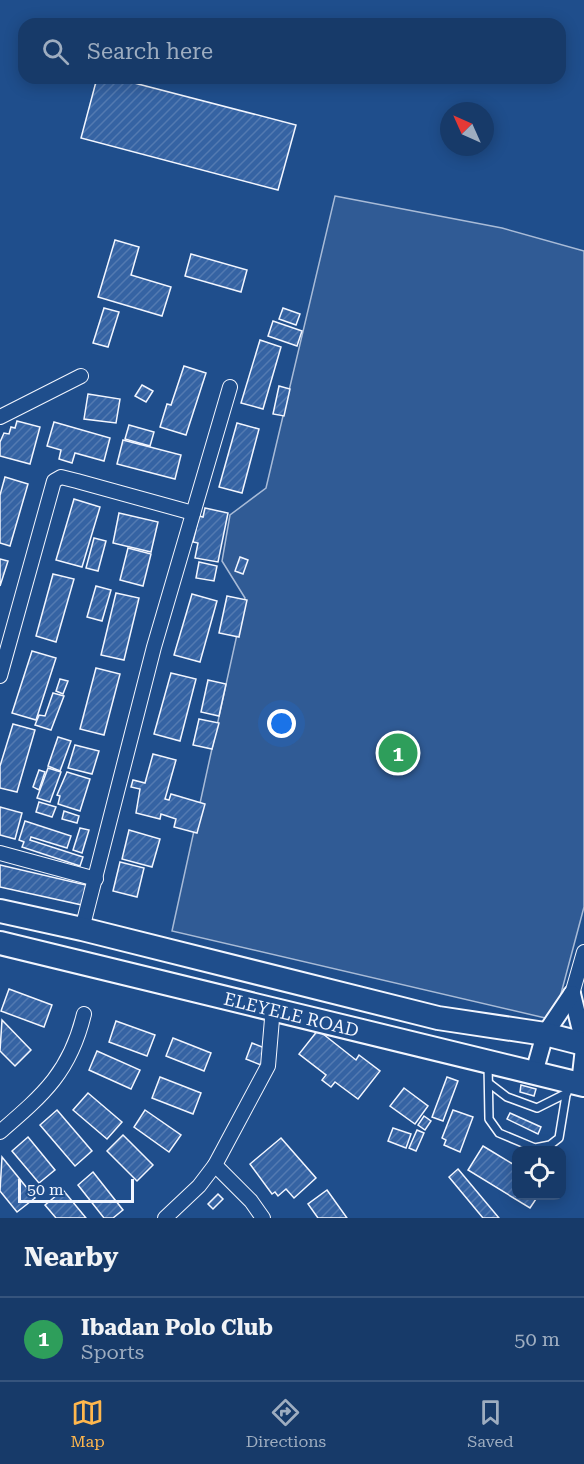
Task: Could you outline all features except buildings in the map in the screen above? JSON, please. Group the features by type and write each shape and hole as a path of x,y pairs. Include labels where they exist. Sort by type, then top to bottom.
{"main road":[{"name":"ELEYELE ROAD","path":"0,911 82,929 438,1018 545,1034 584,1045"},
{"name":"ELEYELE ROAD","path":"0,943 277,1009 489,1073 534,1073 575,1086"}],"street":[{"path":"0,417 81,376"},
{"path":"82,929 154,647 230,387"},
{"path":"0,676 54,481 61,477 77,480 193,513"},
{"path":"0,853 96,879"},
{"path":"534,1073 545,1034 572,994 584,952"},
{"path":"572,994 584,1045 575,1086"},
{"path":"165,1218 199,1186 215,1165 267,1066 272,1019 277,1009"},
{"path":"0,1132 58,1077 76,1044 84,1014"},
{"path":"215,1165 251,1201 262,1218"}],"lane":[{"path":"489,1073 507,1096 537,1108 575,1086"},
{"path":"489,1073 489,1119 499,1133 535,1148 550,1145 558,1138 575,1086"}],"shaded area":[{"path":"335,196 502,228 584,251 584,907 554,1020 172,931 245,598 222,561 230,515 266,488"}],"place":[{"name":"Ibadan Polo Club","path":"398,753"}]}
